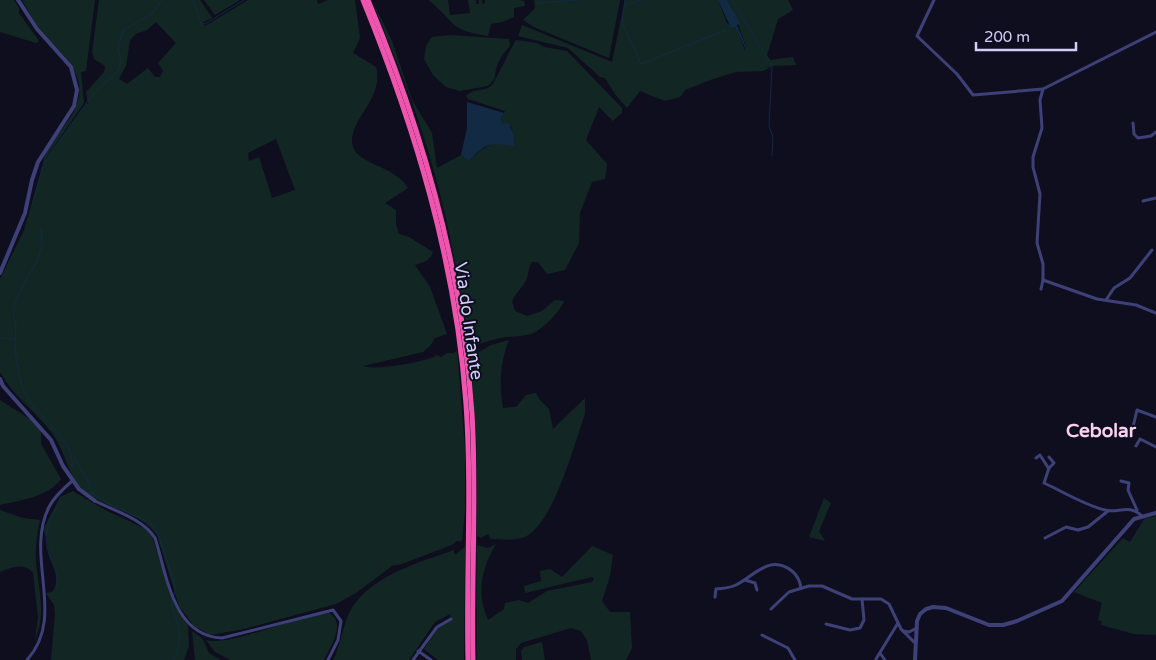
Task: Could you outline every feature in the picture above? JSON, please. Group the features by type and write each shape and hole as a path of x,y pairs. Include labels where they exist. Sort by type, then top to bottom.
{"highway":[{"name":"Via do Infante","path":"363,0 368,5 427,163 445,231 459,302 469,379 473,442 473,660"},
{"name":"Via do Infante","path":"368,5 426,176 444,251 456,316 465,383 469,452 468,660"}],"street":[{"path":"0,273 26,213 32,180 38,162 74,106 76,90 71,67 37,29 18,0"},
{"path":"934,0 917,36 957,74 974,96 1043,90 1156,32"},
{"path":"1041,289 1044,264 1036,244 1040,194 1033,167 1033,157 1042,128 1040,100 1043,90"},
{"path":"1133,124 1134,134 1138,138 1151,136 1156,132"},
{"path":"1143,201 1156,198"},
{"path":"1106,300 1114,288 1130,278 1152,250"},
{"path":"1043,280 1097,299 1136,305 1156,313"},
{"path":"0,379 3,386 51,440 72,481 79,490 95,501 143,525 151,531 179,611 187,622 208,637 222,638 333,610 341,621 341,629 328,660"},
{"path":"1133,427 1137,410 1156,417"},
{"path":"1136,446 1140,439 1156,447"},
{"path":"1036,458 1040,455 1049,470"},
{"path":"1049,457 1054,463 1044,483 1108,511"},
{"path":"27,660 42,637 45,620 39,540 43,521 50,505 72,481"},
{"path":"1121,481 1129,483 1128,490 1137,511 1142,516"},
{"path":"1052,486 1058,482"},
{"path":"1045,538 1066,527 1078,530 1088,527 1108,511 1116,509 1137,511"},
{"path":"915,660 916,628 920,614 932,607 946,608 979,622 1003,625 1017,621 1062,601 1126,526 1134,519 1156,513"},
{"path":"715,597 716,589 733,586 767,564 778,564 795,573 801,588"},
{"path":"745,579 755,583 757,590"},
{"path":"771,609 783,596 801,588 822,586 841,595 862,600 881,599 889,604 901,629 916,644"},
{"path":"826,624 850,630 860,628 864,620 862,600"},
{"path":"413,660 437,626 451,619"},
{"path":"876,659 898,623"},
{"path":"901,629 909,632 916,628"},
{"path":"762,635 788,648 795,660"},
{"path":"418,651 431,660"},
{"path":"880,653 884,660"}],"green space":[{"path":"0,0 14,0 19,8 19,13 39,41 36,43 0,32"},
{"path":"22,0 95,0 86,71 81,72 84,103 43,162 48,148 75,109 79,96 79,83 69,62 36,24"},
{"path":"99,0 200,0 212,18 202,23 205,26 248,0 317,0 318,4 328,0 355,0 360,38 353,53 376,67 377,80 376,87 353,133 352,145 357,153 366,160 400,178 408,188 385,203 396,210 396,224 399,234 409,237 433,252 424,262 415,265 430,287 447,334 435,338 423,352 363,366 400,365 432,358 437,355 441,357 447,353 454,353 457,350 465,449 465,510 462,541 456,541 454,544 392,566 356,593 336,604 244,629 211,635 195,627 179,606 157,535 150,527 134,516 99,501 83,490 78,484 52,433 11,389 0,372 0,279 24,230 44,162 86,104 88,104 86,92 104,72 105,66 94,59 92,52","holes":["156,22 176,43 158,63 163,71 160,77 155,77 148,68 127,84 119,79 126,66 130,40 136,34 147,30","276,139 295,190 272,198 259,157 249,161 248,153"]},
{"path":"204,0 240,0 215,15"},
{"path":"372,0 392,41 412,100 432,133 437,168 461,155 469,161 482,149 492,144 509,145 515,143 511,126 502,124 501,117 505,111 468,99 466,96 491,86 516,40 567,51 622,108 622,113 613,121 599,107 586,140 607,164 605,179 592,182 580,213 579,243 565,270 547,274 538,262 532,262 526,281 512,302 515,311 527,316 542,311 555,300 564,301 555,315 545,325 531,334 500,338 479,344 469,344 450,237 438,184 417,115"},
{"path":"428,0 448,0 450,15 470,13 468,0 476,0 476,4 479,4 479,0 482,0 482,4 485,3 485,0 519,0 524,1 525,6 514,8 514,17 491,24 488,36 458,28"},
{"path":"534,0 620,0 609,58 534,27 523,20 535,8"},
{"path":"625,0 718,0 727,23 735,27 745,50 747,48 727,0 788,0 793,10 778,19 767,55 770,60 793,57 796,65 772,66 763,71 736,72 685,90 680,97 665,101 640,91 627,108 605,78 600,77 568,48 518,36 522,25 612,62"},
{"path":"450,35 509,39 510,46 501,57 497,65 495,78 488,86 460,91 446,87 433,75 424,59 426,46 432,37"},
{"path":"509,340 501,374 503,408 516,407 526,395 536,393 549,409 553,429 585,398 585,414 562,482 545,516 535,529 525,537 508,540 491,539 488,534 481,538 477,536 477,453 470,349 479,352 491,345"},
{"path":"0,400 33,421 41,431 41,444 61,479 56,485 42,494 0,505"},
{"path":"73,491 105,510 144,528 151,534 176,606 188,626 189,646 184,660 51,660 55,614 54,605 46,593 52,592 57,582 57,577 43,530 60,497"},
{"path":"824,498 831,503 819,531 825,541 809,537"},
{"path":"0,510 23,518 40,520 36,541 36,556 41,610 39,629 35,639 38,618 33,572 25,567 21,567 0,572"},
{"path":"1156,516 1156,635 1134,634 1101,625 1102,621 1098,620 1102,603 1074,592 1123,538 1130,542 1144,519"},
{"path":"496,544 484,572 481,591 484,610 488,620 504,609 505,603 519,600 528,603 547,591 592,582 594,579 592,577 525,593 524,586 541,581 540,571 550,569 562,577 592,546 613,555 610,576 602,601 610,612 630,612 632,648 626,660 591,660 587,640 581,631 571,628 521,643 516,649 516,660 477,660 477,545 488,548"},
{"path":"465,547 464,660 438,660 424,649 439,627 451,620 450,614 435,622 409,660 333,660 353,606 373,585 399,570 454,550 454,554 456,554"},
{"path":"329,613 337,623 337,629 324,660 231,660 215,652 206,640 231,639 300,619"},
{"path":"192,631 202,638 209,653 221,660 195,660"},
{"path":"542,642 545,660 522,660 521,651 524,647"}],"water":[{"path":"718,0 727,0 740,23 737,25 746,50 735,27 731,28"},
{"path":"467,102 504,113 501,117 502,124 508,123 514,137 514,146 489,145 480,150 469,161 461,155 467,128"}],"waterway":[{"path":"32,205 44,162 93,94 118,71 121,62 118,49 123,30 152,14 162,0"},
{"path":"193,0 201,23 205,24 244,0"},
{"path":"537,3 578,0"},
{"path":"625,0 622,22 641,64 726,30"},
{"path":"624,5 642,0"},
{"path":"732,0 772,66 769,126 773,137 772,156"},
{"path":"41,230 41,243 36,263 21,290 14,311 16,359 25,394 32,405 67,445 71,455 72,467"},
{"path":"0,338 14,339"},
{"path":"74,457 89,483 91,492 107,503 143,519 153,526 158,534 174,582 176,590 174,595"},
{"path":"56,587 56,575 48,549 47,534 50,521 61,502"},
{"path":"172,599 179,634 178,650 173,660"}],"district":[{"name":"Cebolar","path":"1101,431"}]}
